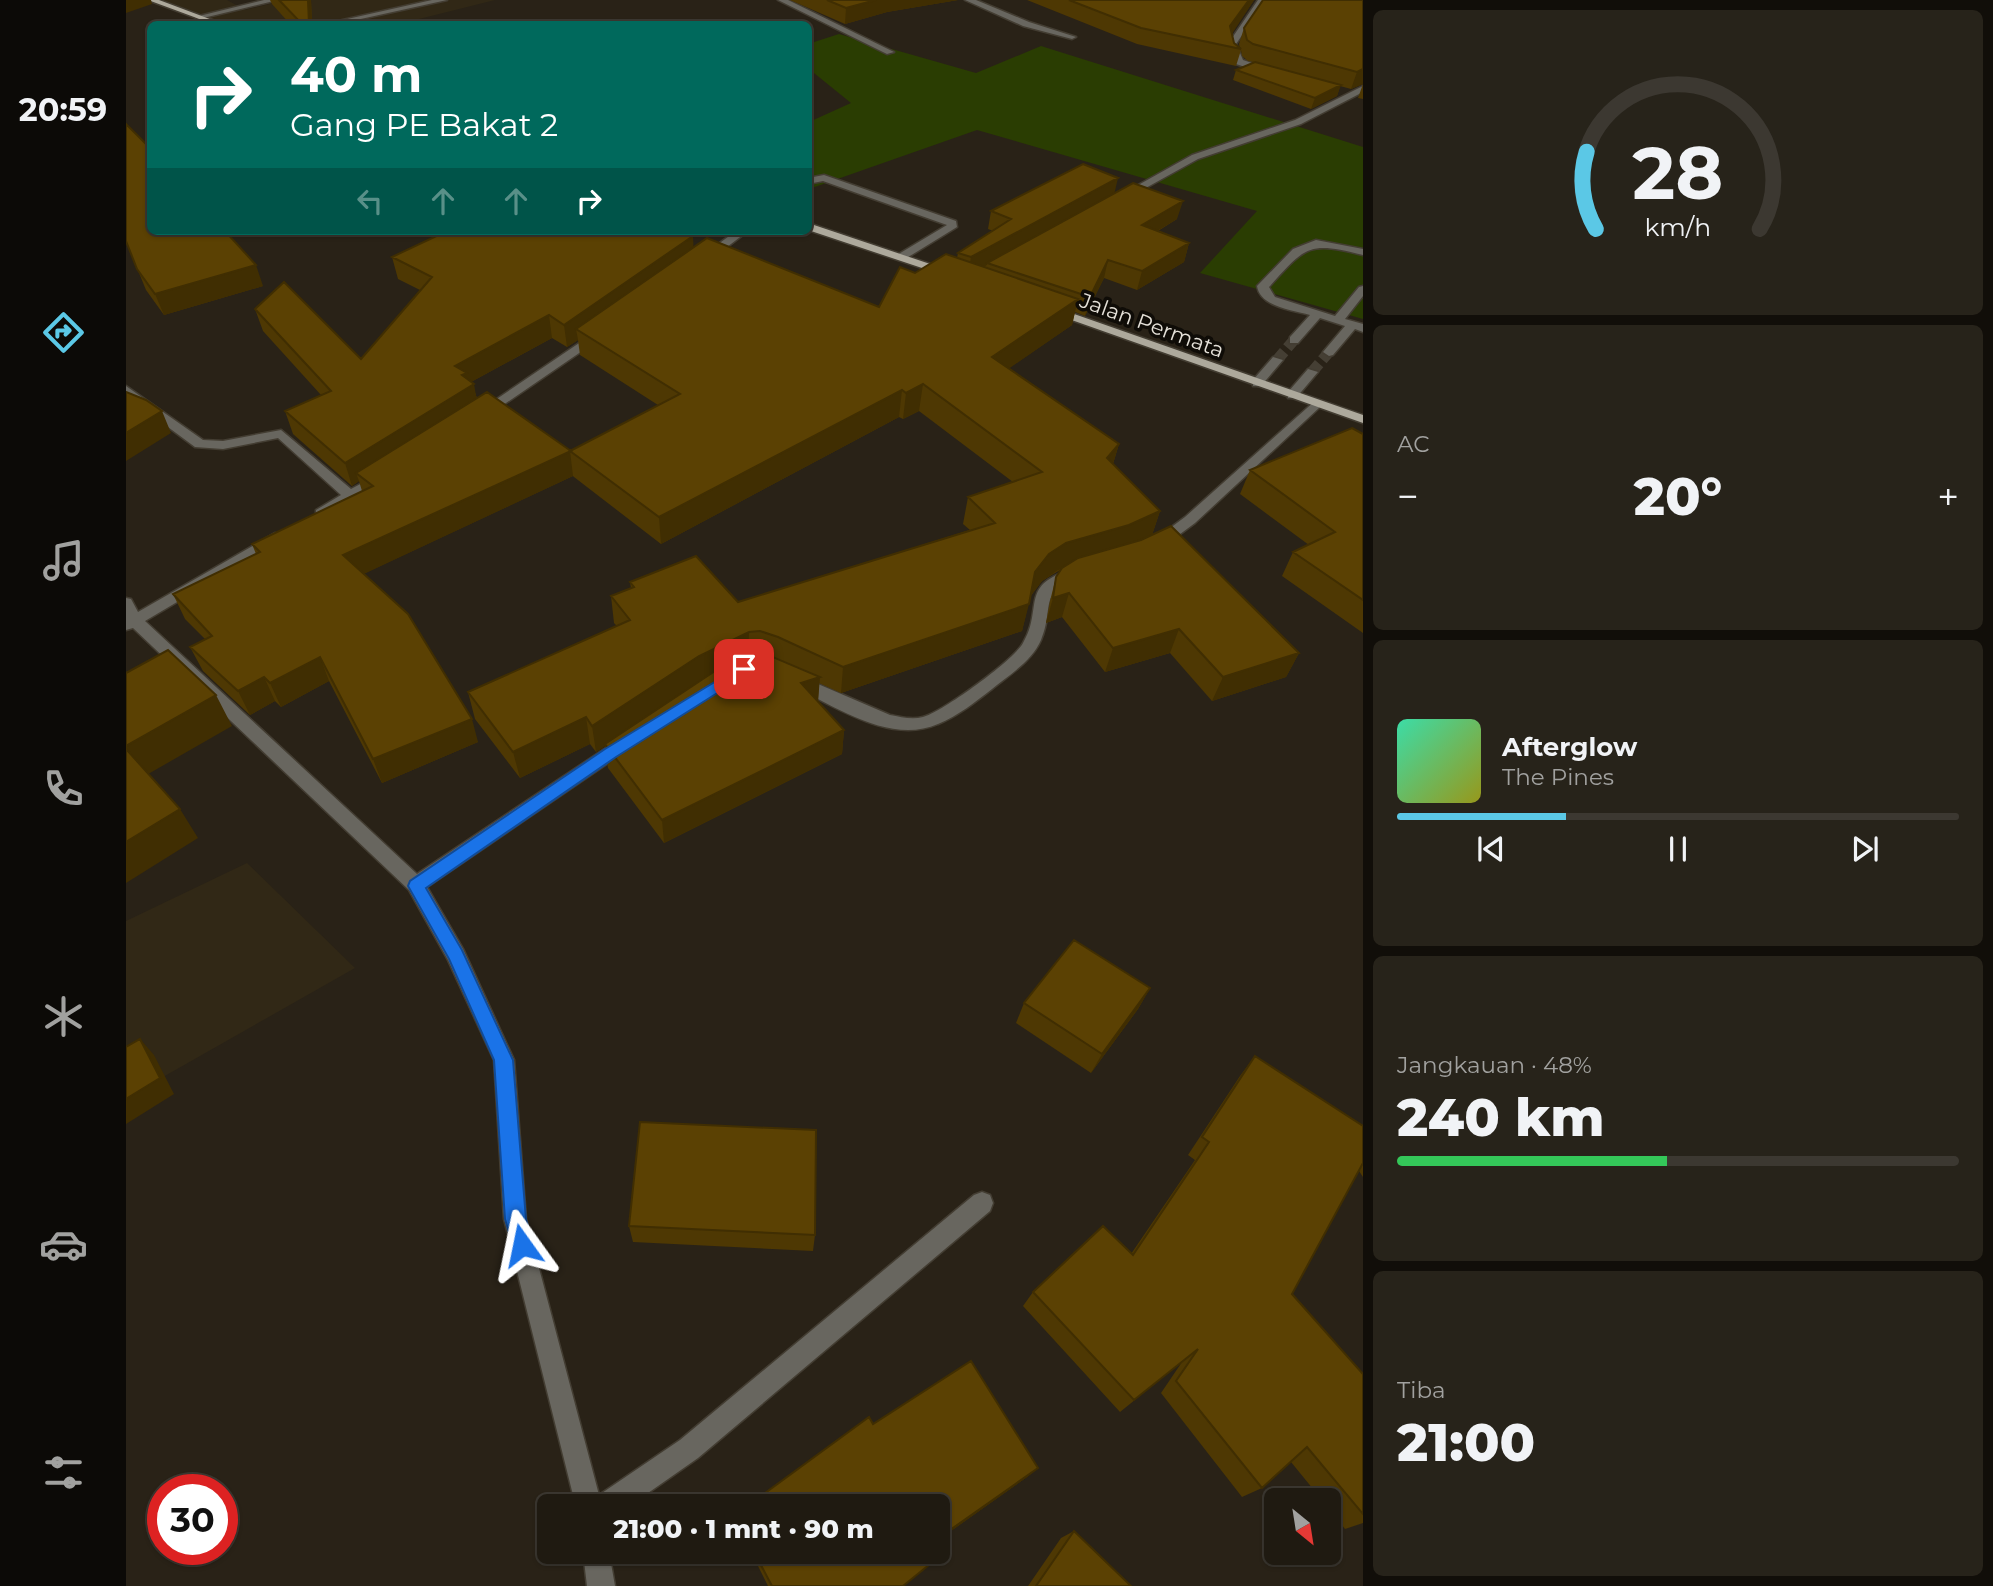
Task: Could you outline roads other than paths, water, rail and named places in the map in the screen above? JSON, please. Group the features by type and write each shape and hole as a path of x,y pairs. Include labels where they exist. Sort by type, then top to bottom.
{"main road":[{"path":"152,0 210,21"},
{"path":"812,227 959,277"},
{"name":"Jalan Permata","path":"1036,304 1363,419"}],"street":[{"path":"199,17 274,0"},
{"path":"343,21 443,0"},
{"path":"782,0 890,52"},
{"path":"969,0 1026,24 1072,37"},
{"path":"1262,0 1232,44 1239,62 1281,75"},
{"path":"1342,92 1359,92"},
{"path":"1115,201 1206,153 1298,122 1359,92"},
{"path":"812,180 824,178 952,223 952,227 901,257"},
{"path":"698,264 738,235"},
{"path":"1329,352 1358,327 1271,299 1264,293 1264,286 1301,247 1310,242 1326,242 1363,252"},
{"path":"1338,320 1363,289"},
{"path":"1294,340 1318,313"},
{"path":"475,417 608,329"},
{"path":"1257,383 1277,360"},
{"path":"1293,396 1312,372"},
{"path":"126,390 200,444 223,445 281,433 351,496"},
{"path":"1145,551 1190,520 1316,404"},
{"path":"397,466 351,496 129,616 416,886 456,955 504,1060 516,1219 586,1494"},
{"path":"779,674 888,722 920,724 941,718 1027,651 1034,642 1041,595 1048,586 1062,578 1089,570"},
{"path":"416,886 643,732"},
{"path":"624,1494 690,1449 982,1203"},
{"path":"598,1564 601,1586"}],"tunnel":[{"path":"1277,360 1294,340"},
{"path":"1312,372 1329,352"}]}
